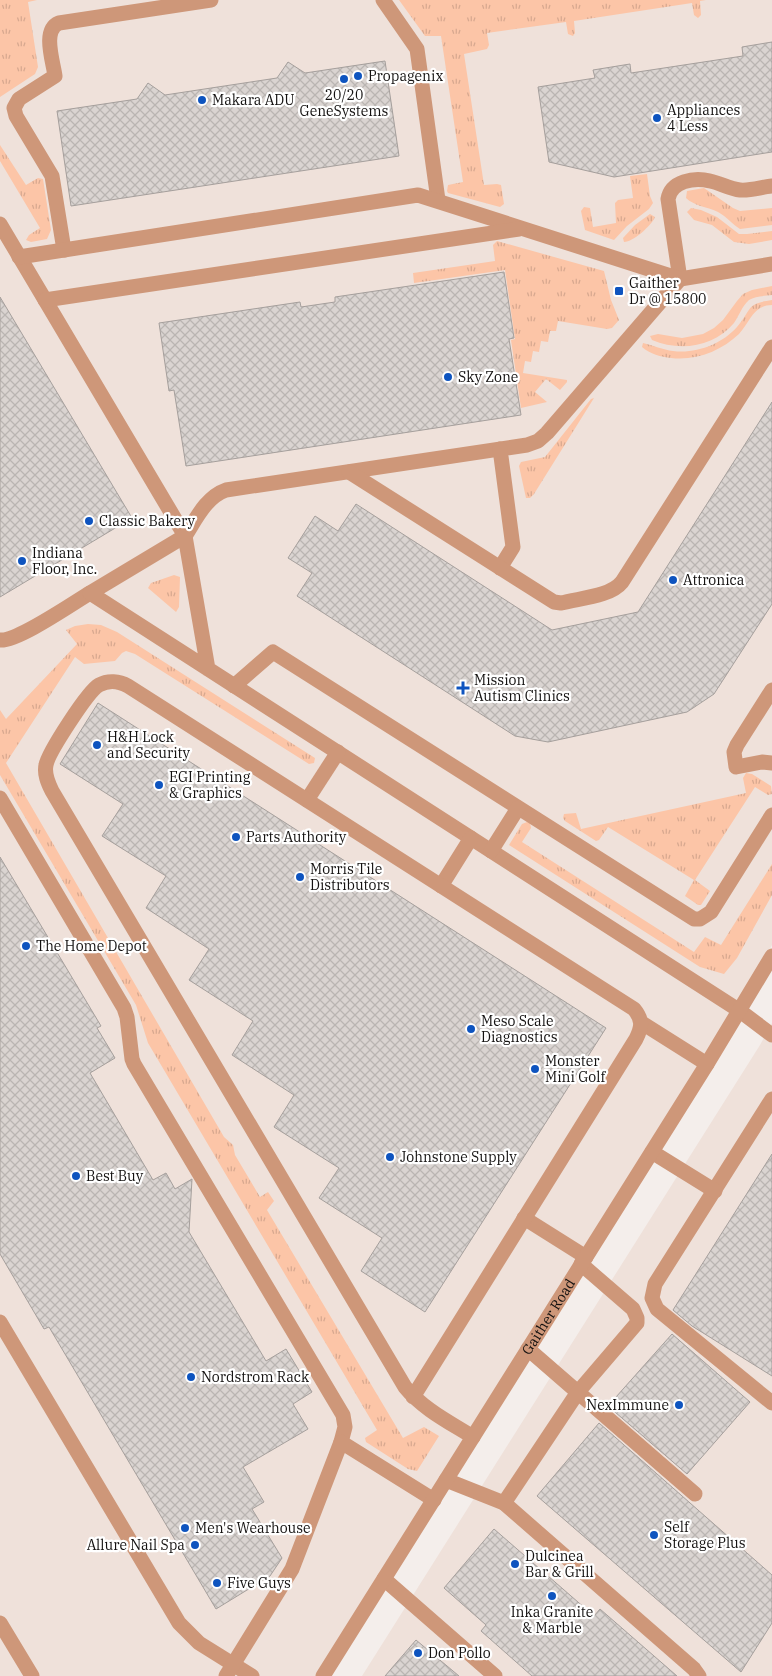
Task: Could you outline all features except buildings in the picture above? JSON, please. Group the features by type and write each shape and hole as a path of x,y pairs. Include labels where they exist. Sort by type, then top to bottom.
{"street":[{"path":"64,250 52,176 16,116 14,108 19,99 55,76 49,35 52,27 59,23 211,0"},
{"path":"384,0 417,49 438,200"},
{"path":"0,640 18,636 185,536 209,500 222,492 500,449 527,444 542,437 680,279 668,199 671,189 680,183 699,180 711,181 740,190 772,186"},
{"path":"19,257 413,195 438,200 680,279 772,264"},
{"path":"0,224 185,536 208,669"},
{"path":"45,300 523,228"},
{"path":"349,472 558,603 608,592 622,582 772,347"},
{"path":"500,449 513,547 500,568"},
{"path":"90,593 740,1011 772,1035"},
{"path":"234,686 273,652 694,919 700,919 711,912 772,815"},
{"path":"473,1437 423,1406 404,1387 52,791 46,775 48,756 90,693 99,685 105,682 117,682 128,686 634,1009 642,1023 708,1064"},
{"path":"772,690 734,752 736,767 762,762 772,763"},
{"path":"307,800 338,752"},
{"path":"0,798 124,1008 134,1064 343,1415 346,1427 292,1570 230,1670"},
{"path":"491,851 518,808"},
{"path":"441,886 472,838"},
{"name":"Gaither Road","path":"323,1676 708,1064 772,956"},
{"path":"413,1397 636,1039 642,1023"},
{"path":"772,1099 656,1284 652,1298 657,1309 772,1403"},
{"path":"652,1152 714,1191"},
{"path":"504,1503 578,1392 634,1328 637,1318 633,1309 584,1260 524,1218"},
{"path":"0,1322 179,1623 230,1670 252,1676"},
{"path":"528,1349 695,1494"},
{"path":"341,1442 434,1500"},
{"path":"446,1480 504,1503 694,1669 699,1676"},
{"path":"384,1579 495,1676"},
{"path":"0,1623 32,1676"}],"shaded area":[{"path":"11,0 772,0 772,945 728,1022 319,1676 0,1676 0,78"},
{"path":"772,1023 772,1676 362,1676 760,1045"}],"green space":[{"path":"0,0 37,0 28,2 38,67 35,74 0,97"},
{"path":"399,0 706,0 700,1 701,15 698,18 694,15 692,3 574,21 575,33 573,36 568,34 566,22 487,33 489,45 487,49 464,54 484,185 501,185 504,204 500,207 448,193 447,191 448,185 463,182 441,36 425,36"},
{"path":"0,145 26,185 38,178 43,179 51,230 47,239 31,242 26,240 29,235 40,228 0,161"},
{"path":"647,174 650,196 653,203 649,209 627,226 614,240 585,230 581,211 584,207 590,208 593,227 616,223 615,203 618,200 633,198 630,176"},
{"path":"704,188 740,211 772,208 772,225 740,229 718,212 697,205 686,198 687,191"},
{"path":"691,208 717,217 739,234 772,231 772,240 749,244 734,242 712,225 694,220 687,212"},
{"path":"650,214 655,217 650,225 637,236 624,242 623,238 635,225"},
{"path":"497,241 604,271 611,300 619,320 612,328 607,329 558,321 556,331 550,331 548,342 541,341 539,352 533,351 531,362 525,361 523,373 567,380 567,382 560,390 546,379 535,392 547,402 521,408 511,340 515,339 505,270 414,283 413,273 495,261 493,245"},
{"path":"772,286 772,295 749,300 734,323 726,331 707,342 696,345 674,346 652,340 650,336 658,334 682,338 703,334 723,320 743,294"},
{"path":"772,300 772,305 760,308 752,315 739,334 732,340 708,354 680,359 656,355 642,347 643,343 682,352 708,346 731,333 753,305"},
{"path":"594,398 534,494 530,498 526,498 519,466 521,462 545,457 591,399"},
{"path":"174,575 180,577 179,607 176,612 148,588 151,583"},
{"path":"88,624 101,625 117,632 315,758 314,763 309,764 135,654 126,651 115,661 84,664 75,657 6,763 224,1137 233,1145 235,1155 260,1197 268,1192 274,1201 267,1210 403,1438 424,1427 439,1436 417,1471 408,1469 366,1442 365,1438 377,1430 148,1043 136,1005 0,775 0,710 6,719 77,644 66,630"},
{"path":"746,773 752,774 771,786 772,794 768,795 755,787 695,880 710,891 701,905 685,896 694,880 608,827 599,840 596,841 563,818 564,814 576,813 581,829 746,793 743,778"},
{"path":"530,823 531,828 522,842 694,952 705,937 721,945 772,864 772,895 737,958 724,974 700,967 509,845 522,824"}],"place":[{"name":"Propagenix","path":"358,76"},
{"name":"20/20 GeneSystems","path":"344,79"},
{"name":"Makara ADU","path":"202,100"},
{"name":"Appliances 4 Less","path":"657,118"},
{"name":"Gaither Dr @ 15800","path":"619,291"},
{"name":"Sky Zone","path":"448,377"},
{"name":"Classic Bakery","path":"89,521"},
{"name":"Indiana Floor, Inc.","path":"22,561"},
{"name":"Attronica","path":"673,580"},
{"name":"Mission Autism Clinics","path":"463,688"},
{"name":"H&H Lock and Security","path":"97,745"},
{"name":"EGI Printing & Graphics","path":"159,785"},
{"name":"Parts Authority","path":"236,837"},
{"name":"Morris Tile Distributors","path":"300,877"},
{"name":"The Home Depot","path":"26,946"},
{"name":"Meso Scale Diagnostics","path":"471,1029"},
{"name":"Monster Mini Golf","path":"535,1069"},
{"name":"Johnstone Supply","path":"390,1157"},
{"name":"Best Buy","path":"76,1176"},
{"name":"Nordstrom Rack","path":"191,1377"},
{"name":"NexImmune","path":"679,1405"},
{"name":"Men's Wearhouse","path":"185,1528"},
{"name":"Self Storage Plus","path":"654,1535"},
{"name":"Allure Nail Spa","path":"195,1545"},
{"name":"Dulcinea Bar & Grill","path":"515,1564"},
{"name":"Five Guys","path":"217,1583"},
{"name":"Inka Granite & Marble","path":"552,1596"},
{"name":"Don Pollo","path":"418,1653"}]}
